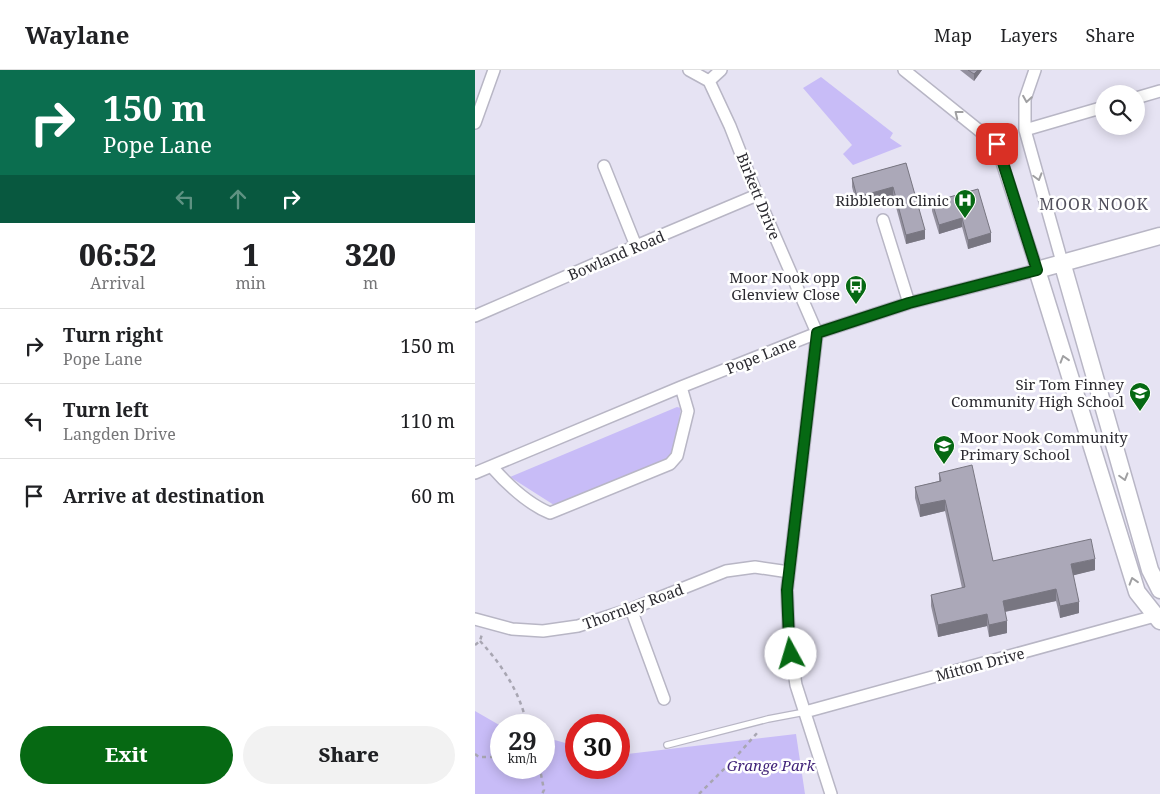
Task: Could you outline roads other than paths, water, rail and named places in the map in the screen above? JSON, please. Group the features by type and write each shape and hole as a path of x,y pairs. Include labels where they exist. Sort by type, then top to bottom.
{"street":[{"path":"475,123 494,70"},
{"path":"689,70 709,81 721,70"},
{"path":"903,70 997,144 1137,592 1158,616"},
{"path":"1035,70 1025,99 1025,130 1151,570 1160,590"},
{"name":"Birkett Drive","path":"709,81 730,126 757,196 817,333"},
{"path":"1145,95 1160,91"},
{"path":"1025,130 1095,110"},
{"path":"604,166 635,246"},
{"name":"Bowland Road","path":"475,316 635,246 757,196"},
{"path":"883,220 909,303"},
{"name":"Pope Lane","path":"475,473 681,387 817,333 909,303 1160,236"},
{"path":"817,333 787,590 789,639 796,685 831,794"},
{"path":"492,467 503,480 540,509 549,513 670,464 677,456 688,412 681,387"},
{"name":"Thornley Road","path":"475,619 512,628 543,631 578,626 631,609 726,571 755,567 789,572"},
{"path":"631,609 664,699"},
{"name":"Mitton Drive","path":"805,712 1158,616"}],"lane":[{"path":"667,745 768,719 805,712"}],"place":[{"name":"Ribbleton Clinic","path":"965,219"},
{"name":"Moor Nook opp Glenview Close","path":"856,305"},
{"name":"Sir Tom Finney Community High School","path":"1140,412"},
{"name":"Moor Nook Community Primary School","path":"944,465"}],"district":[{"name":"MOOR NOOK","path":"1094,204"}],"park label":[{"name":"Grange Park","path":"771,765"}]}
